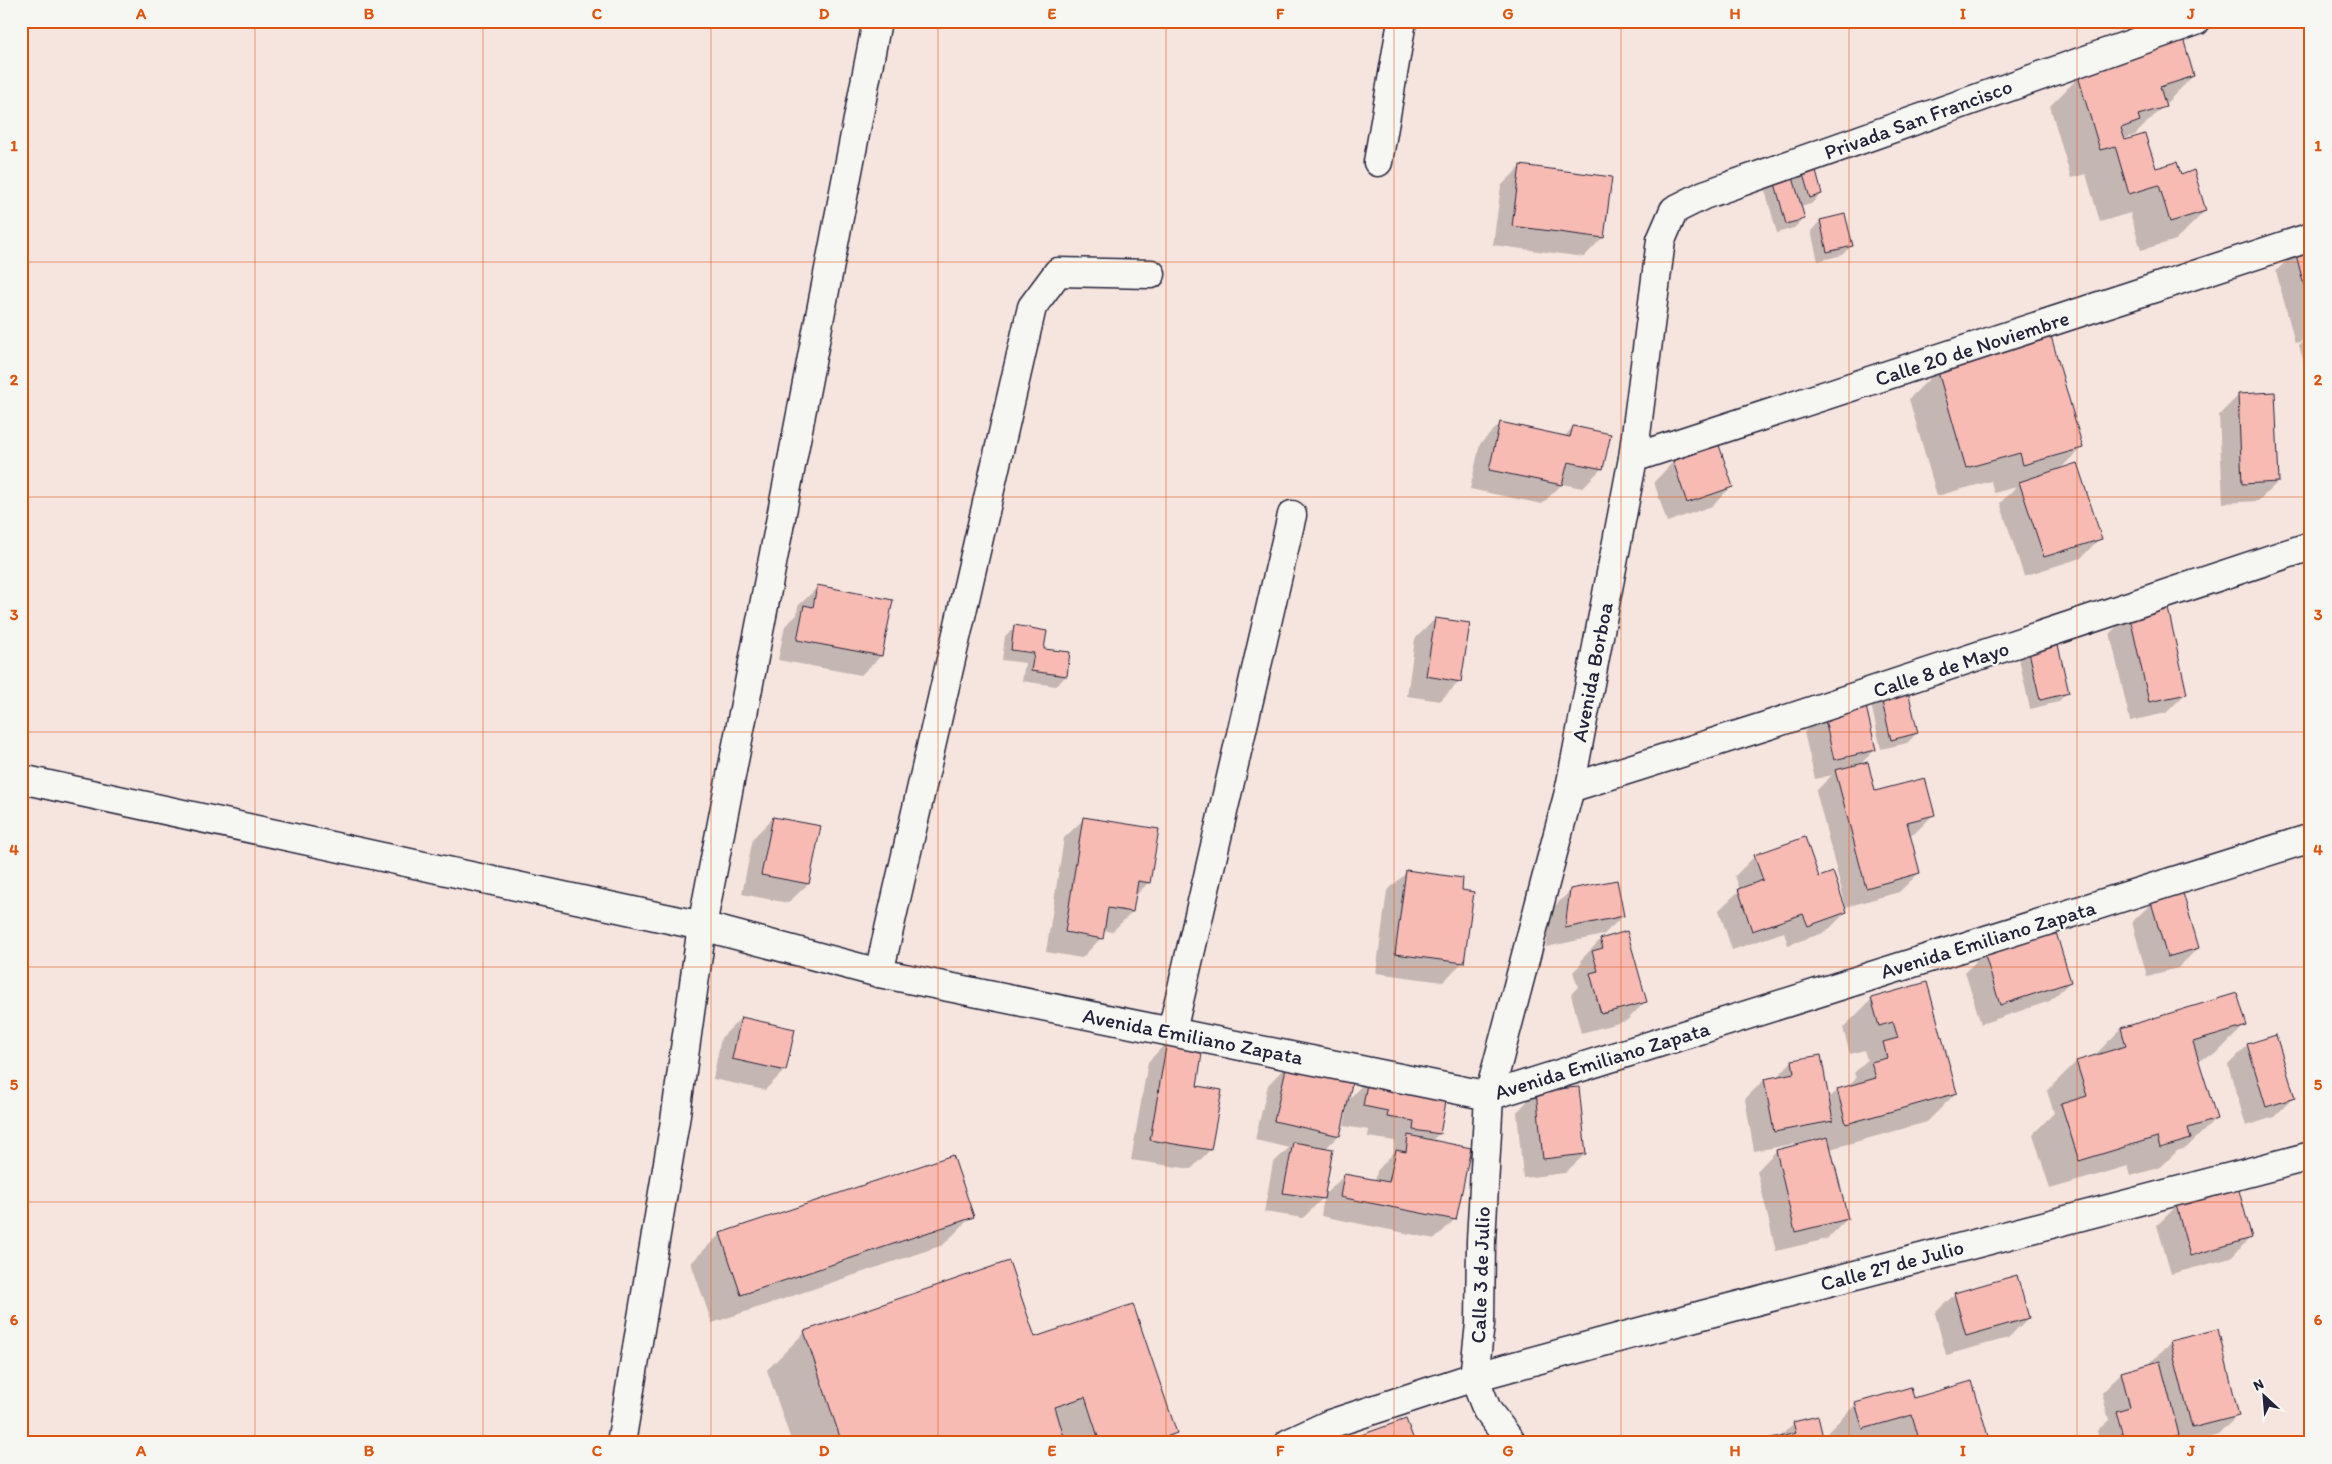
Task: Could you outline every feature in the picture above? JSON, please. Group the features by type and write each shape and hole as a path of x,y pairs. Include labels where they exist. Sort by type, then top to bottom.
{"street":[{"path":"621,1443 675,1121 702,926 877,21"},
{"path":"1378,162 1402,21"},
{"name":"Privada San Francisco","path":"1661,240 1674,210 1704,195 2196,21"},
{"name":"Calle 20 de Noviembre","path":"1633,458 2311,237"},
{"name":"Avenida Borboa","path":"1489,1096 1570,788 1633,458 1661,240"},
{"path":"879,973 1032,307 1058,272 1151,274"},
{"path":"1172,1031 1292,515"},
{"name":"Calle 8 de Mayo","path":"1570,788 1766,726 2311,546"},
{"name":"Avenida Emiliano Zapata","path":"21,779 702,926 879,973 1489,1096 2311,838"},
{"name":"Calle 3 de Julio","path":"1489,1096 1481,1241 1480,1324 1474,1377 1487,1410 1512,1443"},
{"name":"Calle 27 de Julio","path":"1289,1443 1330,1424 1474,1377 1706,1314 2311,1156"}],"building":[{"path":"2181,31 2194,76 2160,87 2166,107 2138,115 2140,121 2121,128 2125,140 2145,134 2156,168 2177,162 2181,175 2194,170 2206,211 2170,222 2159,185 2129,194 2115,146 2100,150 2078,76 2124,62 2120,50"},
{"path":"1813,160 1822,194 1810,198 1800,164"},
{"path":"1520,165 1612,177 1604,238 1512,226"},
{"path":"1790,167 1805,219 1786,224 1772,172"},
{"path":"1845,214 1853,246 1827,252 1820,220"},
{"path":"2311,246 2311,312 2295,251"},
{"path":"2051,336 2083,448 2023,465 2020,453 1966,468 1937,368"},
{"path":"2275,392 2279,482 2242,484 2238,394"},
{"path":"1500,422 1570,437 1573,426 1611,434 1603,469 1568,462 1562,485 1489,470"},
{"path":"1719,445 1733,487 1687,503 1673,461"},
{"path":"2077,463 2102,539 2044,557 2019,482"},
{"path":"817,585 893,600 882,656 797,640 804,605 813,607"},
{"path":"2167,604 2187,694 2149,702 2129,613"},
{"path":"1435,618 1470,623 1461,682 1426,676"},
{"path":"1014,625 1047,631 1044,649 1070,652 1067,676 1031,671 1034,653 1011,650"},
{"path":"2056,636 2069,693 2040,700 2027,643"},
{"path":"1907,687 1918,733 1891,740 1880,693"},
{"path":"1865,702 1876,750 1834,760 1823,711"},
{"path":"1868,762 1875,791 1925,778 1935,815 1907,822 1920,873 1866,888 1835,770"},
{"path":"773,817 821,826 809,884 761,875"},
{"path":"1083,817 1159,829 1150,883 1138,881 1133,912 1108,908 1103,939 1065,932"},
{"path":"1805,837 1819,877 1833,872 1847,912 1808,926 1803,914 1752,931 1738,889 1763,880 1754,855"},
{"path":"1406,870 1463,878 1462,890 1474,892 1464,963 1395,954"},
{"path":"1617,880 1624,916 1565,928 1570,889"},
{"path":"2183,893 2199,948 2167,957 2151,902"},
{"path":"2055,929 2071,982 2000,1005 1984,952"},
{"path":"1627,931 1647,1002 1601,1014 1590,973 1598,971 1592,951 1603,948 1600,939"},
{"path":"1927,982 1957,1093 1846,1124 1837,1089 1876,1078 1871,1062 1887,1058 1883,1042 1898,1038 1893,1022 1879,1026 1871,998"},
{"path":"2237,993 2247,1026 2193,1042 2217,1119 2188,1128 2191,1139 2160,1148 2157,1137 2079,1161 2061,1104 2087,1096 2076,1061 2126,1046 2121,1028"},
{"path":"741,1017 795,1029 786,1071 732,1059"},
{"path":"2276,1035 2295,1098 2266,1107 2247,1044"},
{"path":"1167,1041 1203,1047 1197,1086 1222,1090 1211,1150 1150,1140"},
{"path":"1821,1055 1833,1121 1774,1132 1764,1079 1794,1073 1792,1060"},
{"path":"1287,1064 1353,1079 1340,1136 1274,1121"},
{"path":"1368,1078 1448,1091 1440,1134 1413,1130 1414,1121 1387,1117 1388,1111 1363,1106"},
{"path":"1579,1087 1586,1154 1543,1159 1536,1091"},
{"path":"1408,1135 1471,1148 1456,1220 1340,1197 1344,1174 1389,1182 1396,1150 1406,1152"},
{"path":"1828,1137 1848,1219 1795,1232 1776,1150"},
{"path":"1293,1142 1333,1149 1324,1199 1283,1193"},
{"path":"953,1155 974,1217 741,1295 720,1233"},
{"path":"2238,1187 2252,1238 2190,1256 2176,1205"},
{"path":"1009,1261 1035,1337 1133,1304 1177,1433 1149,1443 1100,1443 1085,1397 1055,1407 1065,1440 1056,1443 842,1443 804,1331"},
{"path":"2017,1275 2029,1318 1966,1336 1954,1293"},
{"path":"2218,1329 2239,1416 2192,1428 2170,1341"},
{"path":"2160,1361 2179,1435 2150,1443 2125,1443 2116,1411 2130,1407 2121,1372"},
{"path":"1972,1381 1990,1443 1920,1443 1912,1415 1863,1429 1855,1403 1911,1387 1914,1398"},
{"path":"1818,1416 1824,1442 1755,1443 1796,1433 1793,1422"},
{"path":"1406,1419 1415,1443 1364,1443 1361,1435"}]}
